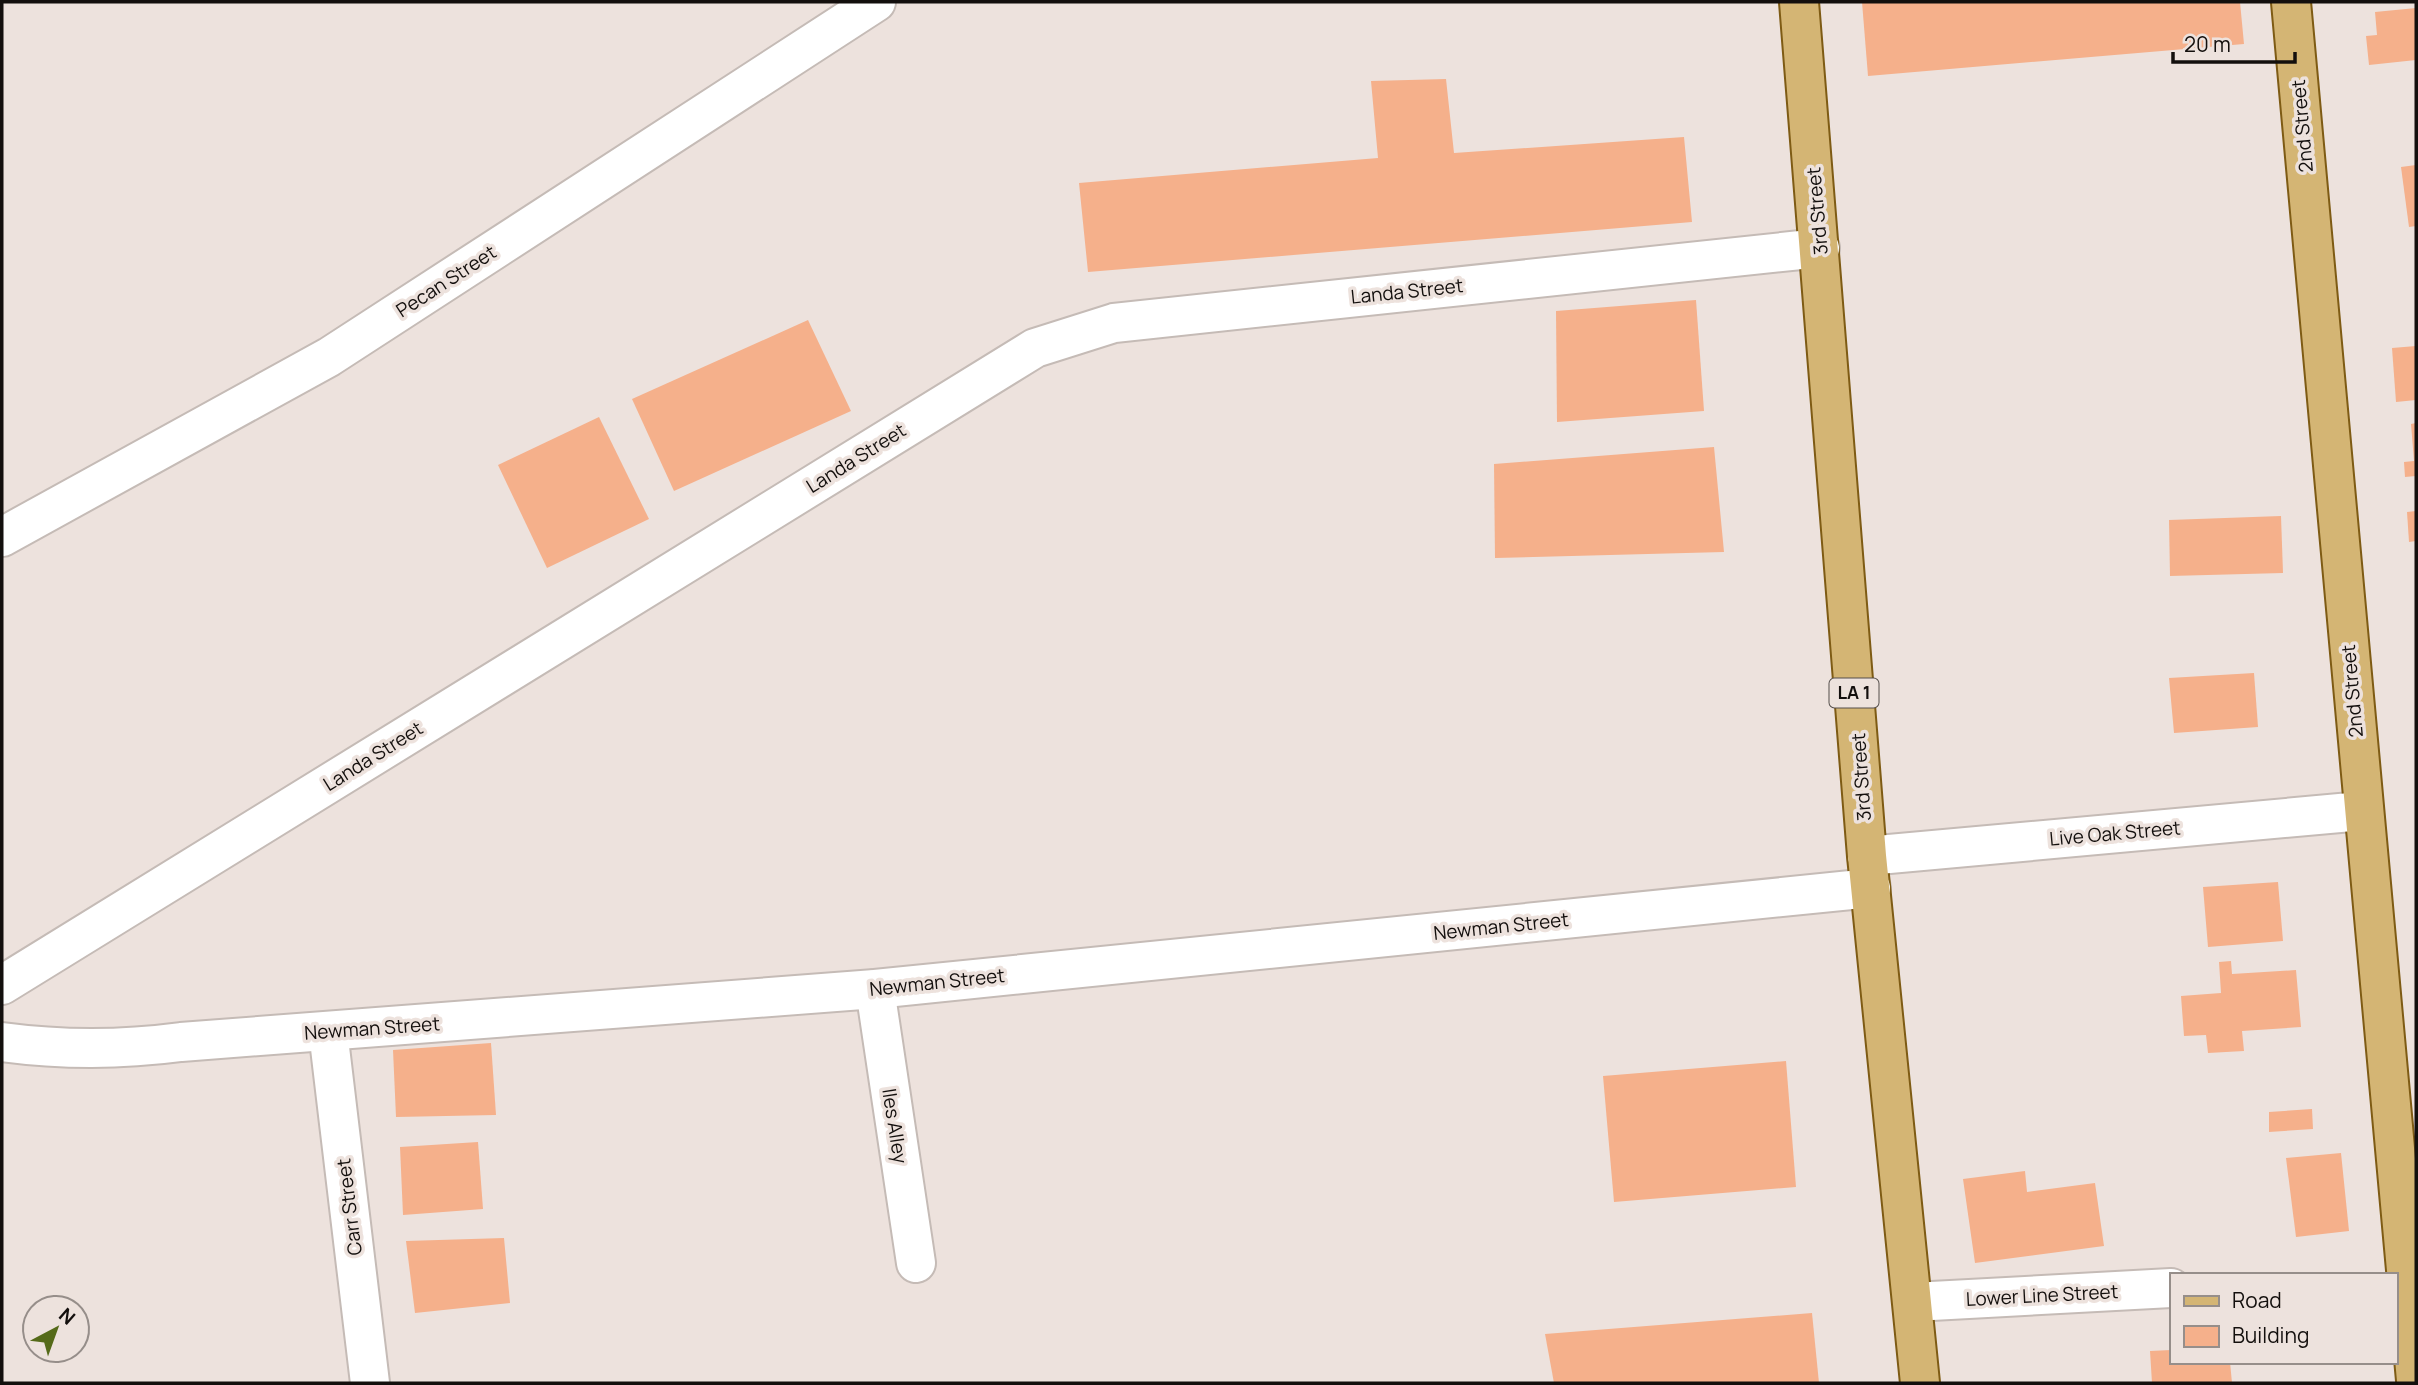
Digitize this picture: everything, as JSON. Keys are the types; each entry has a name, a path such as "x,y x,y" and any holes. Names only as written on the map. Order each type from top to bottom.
{"main road":[{"name":"3rd Street","path":"1799,2 1869,872 1920,1383"},
{"name":"2nd Street","path":"2291,2 2362,811 2406,1184 2400,1275 2416,1380"}],"street":[{"name":"Pecan Street","path":"2,537 328,357 876,2"},
{"name":"Landa Street","path":"2,985 1035,348 1114,323 1820,248"},
{"name":"Live Oak Street","path":"1869,872 2362,811"},
{"name":"Newman Street","path":"2,1042 53,1048 128,1049 875,989 1869,872"},
{"name":"Iles Alley","path":"875,989 916,1263"},
{"name":"Carr Street","path":"328,1031 370,1383"},
{"name":"Lower Line Street","path":"1913,1302 2170,1288"}],"building":[{"path":"1862,2 2240,2 2244,44 1868,76"},
{"path":"2416,8 2416,60 2369,65 2366,36 2377,35 2375,12"},
{"path":"1446,79 1454,153 1684,137 1692,222 1088,272 1079,183 1378,158 1371,81"},
{"path":"2416,165 2416,226 2409,227 2401,167"},
{"path":"1696,300 1704,411 1557,422 1556,311"},
{"path":"808,320 851,411 674,491 632,399"},
{"path":"2416,346 2416,400 2396,402 2392,348"},
{"path":"599,417 649,519 547,568 498,465"},
{"path":"2416,423 2416,476 2405,477 2404,462 2414,461 2411,424"},
{"path":"1714,447 1724,552 1495,558 1494,464"},
{"path":"2416,511 2416,541 2409,542 2407,512"},
{"path":"2281,516 2283,573 2170,576 2169,520"},
{"path":"2254,673 2258,727 2174,733 2169,678"},
{"path":"2278,882 2283,941 2208,947 2203,887"},
{"path":"2231,961 2232,974 2296,970 2301,1027 2242,1031 2244,1051 2208,1053 2206,1035 2184,1036 2181,996 2221,993 2219,962"},
{"path":"491,1043 496,1115 396,1117 393,1050"},
{"path":"1786,1061 1796,1187 1614,1202 1603,1076"},
{"path":"2312,1109 2313,1129 2269,1132 2269,1112"},
{"path":"478,1142 483,1209 403,1215 400,1147"},
{"path":"2341,1153 2349,1231 2296,1237 2286,1158"},
{"path":"2025,1171 2027,1192 2095,1183 2104,1246 1975,1263 1963,1179"},
{"path":"504,1238 510,1303 415,1313 406,1241"},
{"path":"1812,1313 1819,1383 1554,1383 1545,1334"},
{"path":"2170,1350 2170,1364 2230,1364 2232,1383 2152,1383 2150,1351"}]}
